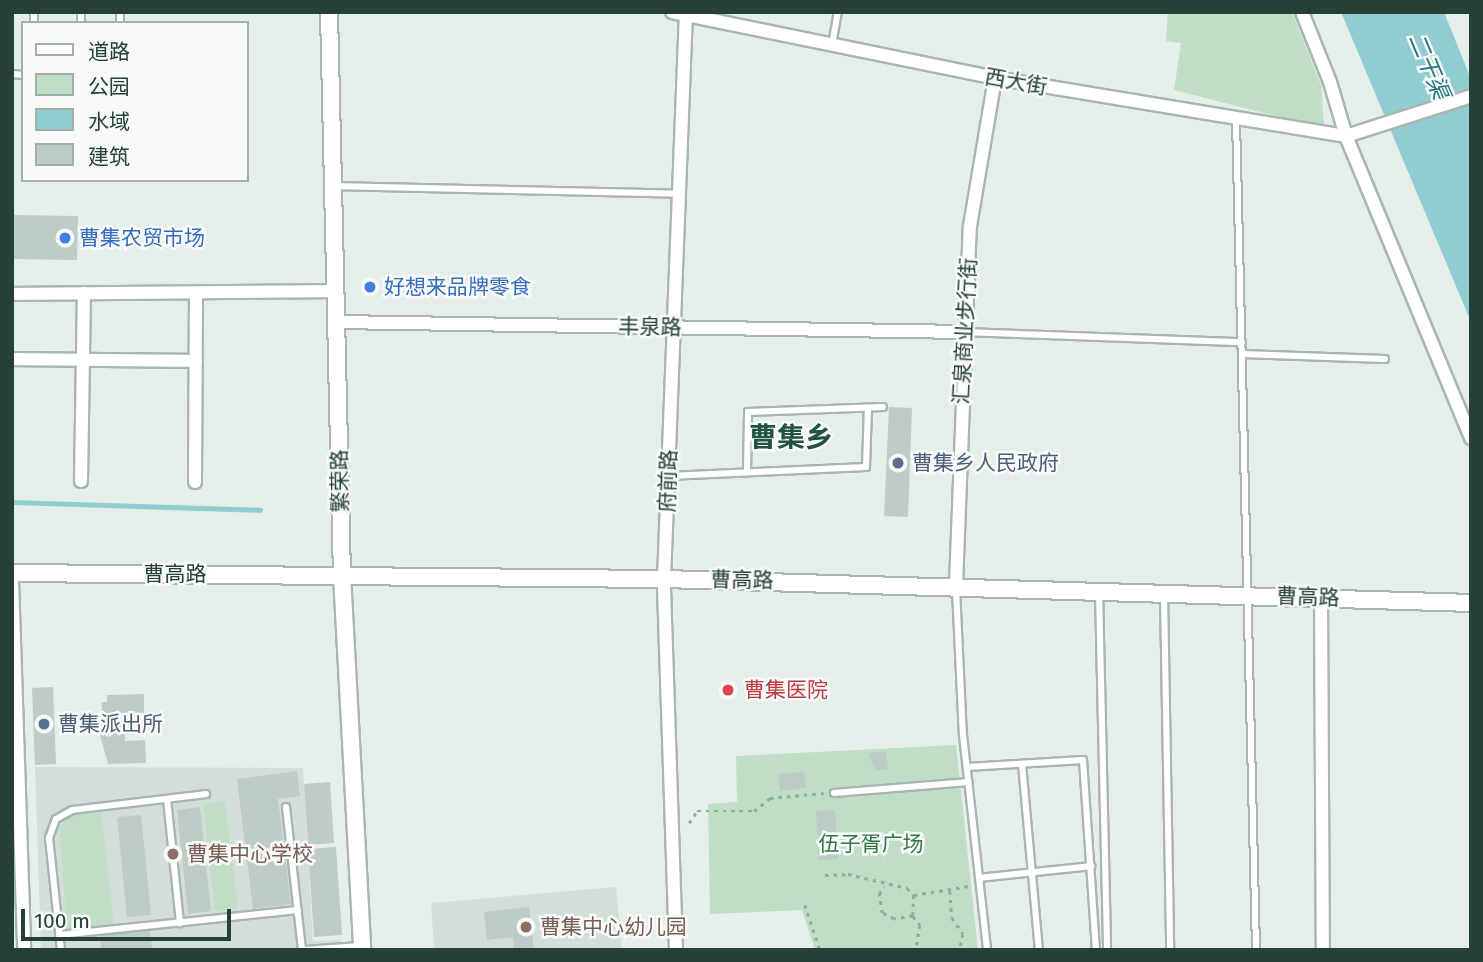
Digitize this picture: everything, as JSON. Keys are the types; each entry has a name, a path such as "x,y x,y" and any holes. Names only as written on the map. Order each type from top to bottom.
{"street":[{"name":"繁荣路","path":"329,12 342,575 362,948"},
{"name":"西大街","path":"672,12 995,78 1346,136 1471,96"},
{"path":"1302,12 1330,82 1346,136 1471,438"},
{"name":"府前路","path":"676,950 664,579 686,13"},
{"name":"汇泉商业步行街","path":"956,585 963,332 970,226 995,78"},
{"path":"12,294 336,291"},
{"path":"81,481 84,293"},
{"path":"195,482 196,293"},
{"name":"丰泉路","path":"336,322 963,332"},
{"path":"12,359 196,361"},
{"name":"曹高路","path":"12,573 664,579 956,585 1471,603"},
{"path":"12,581 24,950"},
{"path":"1321,598 1323,950"}],"lane":[{"path":"832,45 838,12"},
{"path":"1236,119 1250,595 1256,950"},
{"path":"333,186 678,194"},
{"path":"963,332 1242,342"},
{"path":"1242,354 1385,359"},
{"path":"747,472 748,412 883,407"},
{"path":"668,476 866,467 868,408"},
{"path":"956,585 967,767 987,950"},
{"path":"1099,590 1107,950"},
{"path":"1164,592 1170,950"},
{"path":"967,767 1083,760 1096,950"},
{"path":"1022,764 1039,950"},
{"path":"834,793 969,782"},
{"path":"61,950 50,838 56,819 72,810 206,794"},
{"path":"167,799 180,923"},
{"path":"286,807 304,950 362,948"},
{"path":"979,881 1091,866"},
{"path":"60,935 298,911"}],"path":[{"path":"689,823 696,811 754,811 770,798 834,793"},
{"path":"825,875 868,878 884,886 900,885 914,895 950,891 979,881"},
{"path":"884,886 879,894 882,913 894,919 913,916"},
{"path":"950,891 952,918 963,934 960,950"},
{"path":"914,895 913,916 920,925 916,950"},
{"path":"805,905 820,950"}],"shaded area":[{"name":"曹集中心学校","path":"35,767 303,768 313,941 341,940 342,950 41,950"},
{"name":"曹集中心幼儿园","path":"616,887 622,950 434,950 431,903"}],"green space":[{"path":"1168,12 1292,12 1321,85 1324,124 1319,127 1174,90 1181,43 1166,41"},
{"name":"伍子胥广场","path":"956,745 978,950 815,950 802,910 710,914 708,804 737,802 736,756"},
{"path":"225,801 238,908 215,911 203,804"},
{"path":"101,812 114,924 67,929 59,827 71,815"}],"water":[{"name":"二干渠","path":"1341,12 1444,12 1471,79 1471,322"}],"building":[{"path":"12,215 78,216 77,260 12,259"},
{"path":"889,407 912,408 908,517 884,516"},
{"path":"53,687 56,764 35,765 32,688"},
{"path":"144,694 144,717 124,718 125,741 145,740 146,763 108,764 100,735 102,702 107,702 107,695"},
{"path":"886,751 888,769 876,771 868,753"},
{"path":"297,771 300,796 278,799 291,904 253,909 237,779"},
{"path":"804,772 806,788 780,791 778,774"},
{"path":"330,782 334,843 308,845 304,784"},
{"path":"200,807 211,911 188,914 177,810"},
{"path":"835,810 838,859 819,860 816,811"},
{"path":"141,815 151,915 127,917 117,817"},
{"path":"336,847 342,935 314,937 308,849"},
{"path":"529,907 534,950 514,950 513,937 487,940 484,912"},
{"path":"150,927 152,950 101,950 100,932"}],"waterway":[{"path":"12,502 260,510"}],"place":[{"name":"曹集农贸市场","path":"65,238"},
{"name":"好想来品牌零食","path":"370,287"},
{"name":"曹集乡人民政府","path":"898,463"},
{"name":"曹集医院","path":"728,690"},
{"name":"曹集派出所","path":"44,724"},
{"name":"曹集中心学校","path":"173,854"},
{"name":"曹集中心幼儿园","path":"526,927"}],"district":[{"name":"曹集乡","path":"791,438"}]}
